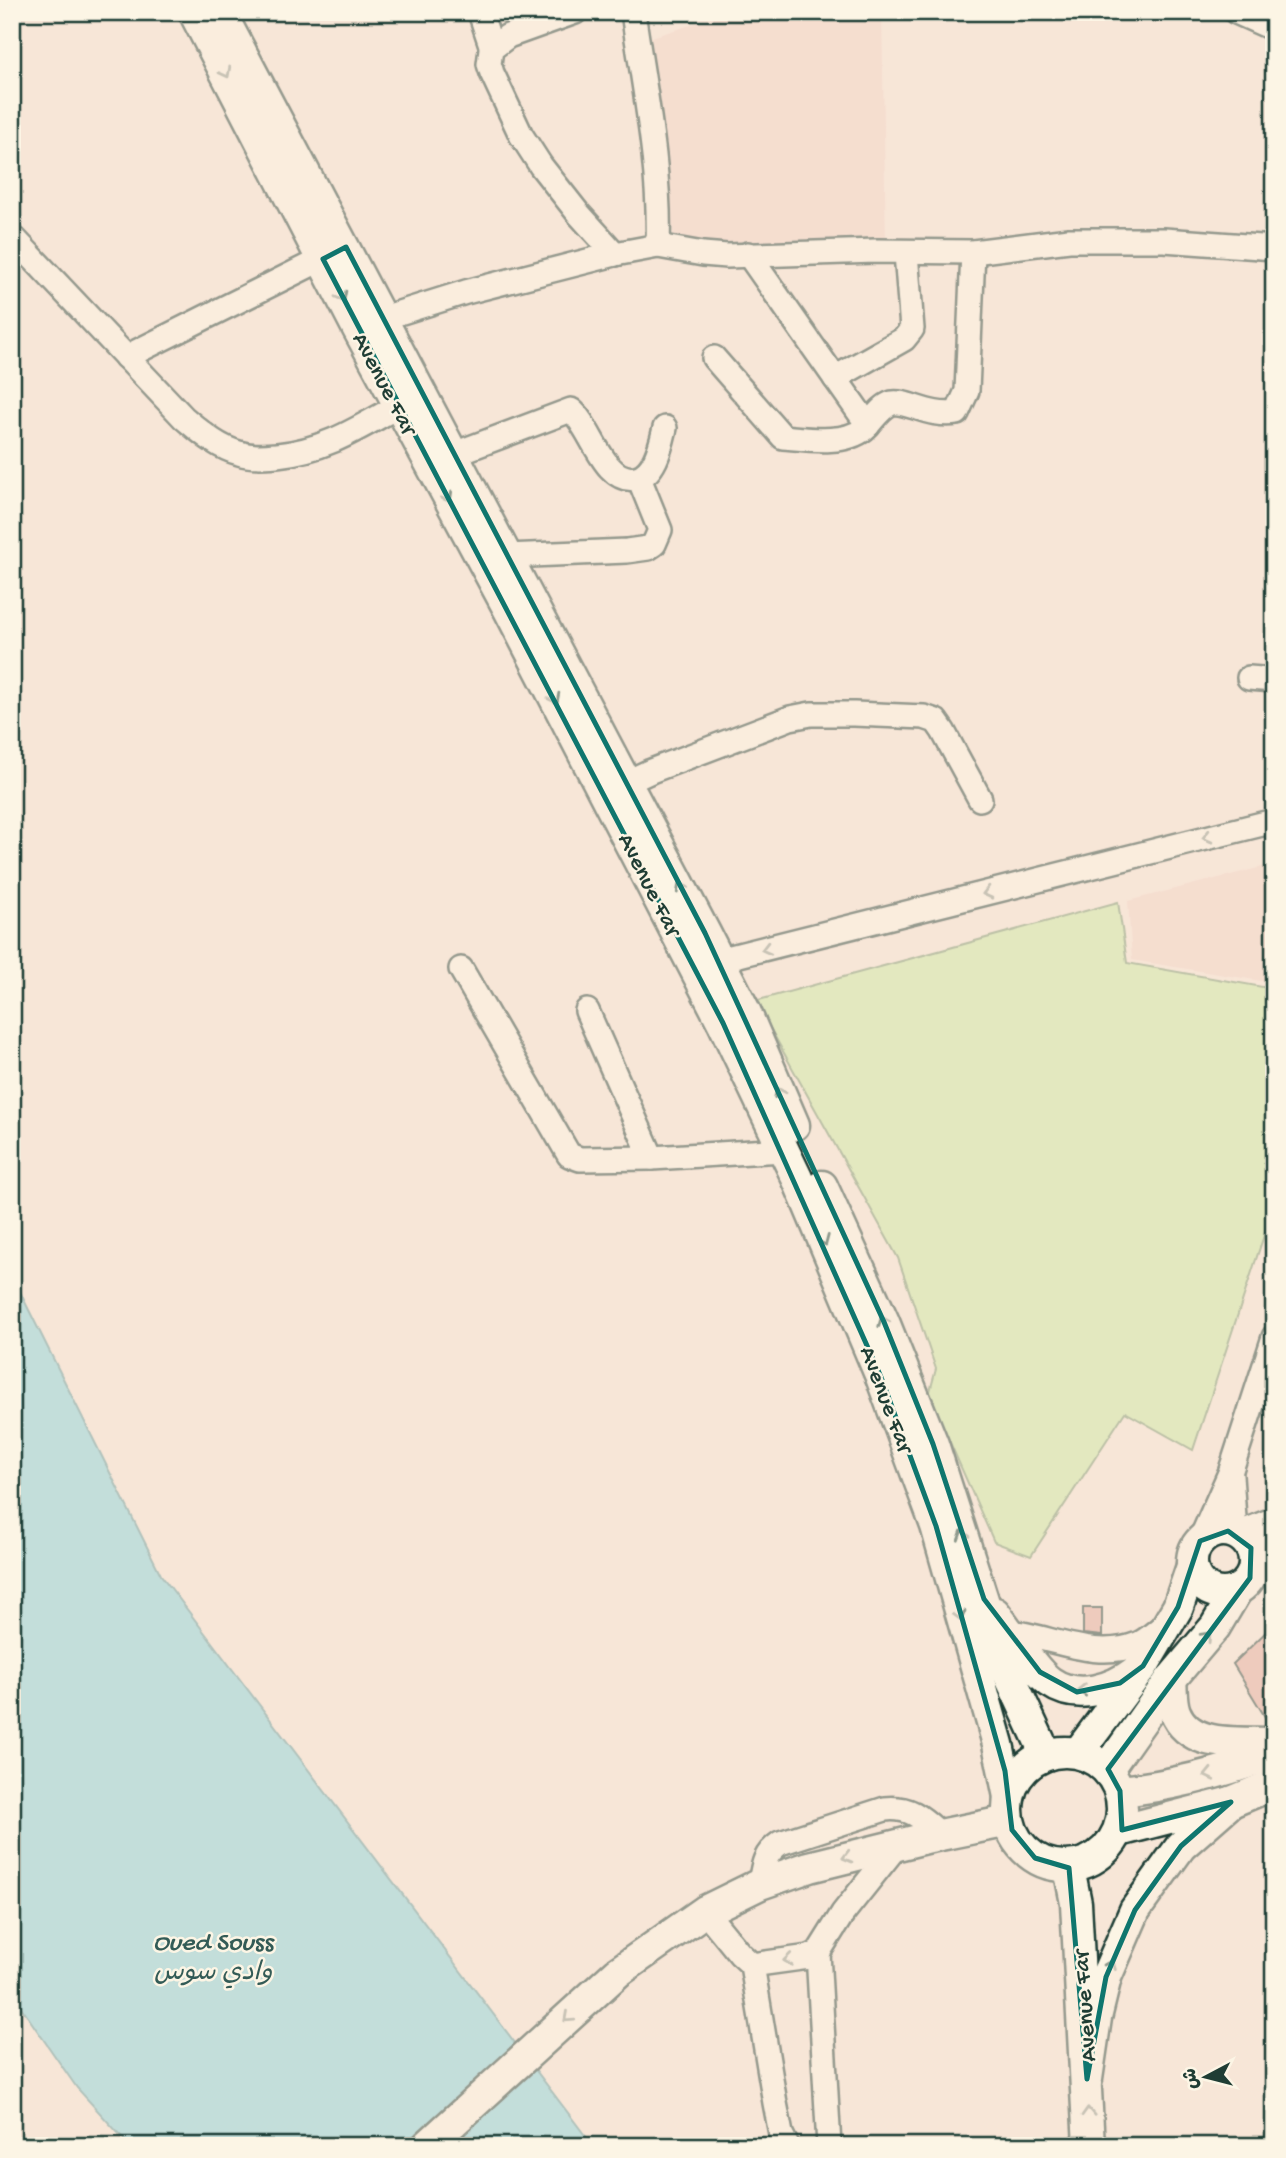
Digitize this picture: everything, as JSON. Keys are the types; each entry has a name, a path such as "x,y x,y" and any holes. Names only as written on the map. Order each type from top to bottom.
{"main road":[{"name":"Avenue Far","path":"194,12 334,253 383,318 410,400 454,454 625,783 705,963 723,1023 784,1150 881,1377 932,1515 998,1744 1009,1809"},
{"name":"Avenue Far","path":"220,12 334,253 410,400 507,606 705,963 745,1011 794,1126 884,1322 933,1444 1003,1662 1046,1755"},
{"path":"1078,1753 1143,1666 1178,1607 1196,1553 1217,1531 1238,1534 1274,1523"},
{"path":"1114,1781 1171,1679 1254,1577 1251,1548 1238,1534"},
{"path":"1196,1553 1195,1575 1209,1590 1228,1593 1254,1577"},
{"path":"984,1599 1051,1682 1077,1692 1119,1683 1143,1666"},
{"path":"1171,1679 1174,1709 1181,1723 1193,1735 1212,1741 1274,1743"},
{"path":"1056,1752 1078,1753 1089,1757 1114,1781 1123,1807 1119,1831 1110,1846 1096,1858 1069,1868 1044,1863 1028,1853 1016,1839 1009,1809 1012,1788 1022,1771 1046,1755 1056,1752"},
{"path":"1114,1781 1146,1788 1222,1772 1274,1754"},
{"path":"1119,1831 1231,1802 1274,1784"},
{"path":"1087,2078 1096,2018 1106,1977 1135,1910 1181,1846 1231,1802"},
{"path":"427,2146 618,1972 705,1911 760,1884 809,1867 941,1835 1009,1809"},
{"name":"Avenue Far","path":"1069,1868 1076,1903 1089,2146"}],"street":[{"path":"480,12 492,48"},
{"path":"575,12 508,36 492,48 489,55 492,73 521,135 541,166 578,213 615,254"},
{"path":"633,12 657,179 660,209 658,246"},
{"path":"1236,12 1274,29"},
{"path":"12,236 184,418 211,439 241,454 257,456 306,451 354,433 410,400"},
{"path":"383,318 466,292 615,254 658,246 703,254 797,255 876,251 972,252 1069,240 1164,240 1274,248"},
{"path":"714,358 783,437 834,439 863,430 881,410 892,403 946,415 957,413 967,391 972,252"},
{"path":"126,357 334,253"},
{"path":"835,378 904,339 912,329 906,253"},
{"path":"748,254 868,425"},
{"path":"454,454 571,410 581,418 613,473 628,479 639,478 647,472 659,452 664,428"},
{"path":"506,556 648,548 658,538 660,530 639,478"},
{"path":"1249,678 1274,680"},
{"path":"625,783 790,718 822,714 894,715 924,717 936,722 981,799"},
{"path":"705,963 1274,821"},
{"path":"461,969 569,1155 580,1159 652,1158 784,1150"},
{"path":"587,1011 652,1158"},
{"path":"1196,1553 1266,1392 1274,1337"},
{"path":"1230,1473 1238,1534"},
{"path":"1010,1632 1035,1635 1087,1650 1123,1648 1140,1643 1167,1623"},
{"path":"760,1884 763,1860 770,1850 780,1843 885,1809 897,1808 914,1812 941,1835"},
{"path":"752,1965 809,1957 818,1953 843,1913 898,1844"},
{"path":"705,1911 752,1965 775,2104 781,2134 787,2146"},
{"path":"818,1953 829,2146"}],"highlighted area":[{"path":"346,247 705,933 884,1322 933,1444 984,1599 1040,1672 1077,1692 1120,1683 1143,1666 1178,1607 1200,1541 1228,1531 1251,1548 1250,1578 1108,1769 1120,1791 1122,1830 1231,1802 1181,1846 1135,1910 1106,1977 1087,2079 1069,1868 1035,1858 1012,1830 1005,1771 936,1526 881,1377 723,1023 323,259"}],"shaded area":[{"path":"733,12 882,12 886,248 676,248 639,41"},
{"path":"1274,864 1274,983 1132,960 1128,901"}],"green space":[{"path":"1118,902 1127,963 1274,989 1274,1205 1193,1450 1125,1412 1031,1556 994,1542 929,1395 936,1369 898,1258 755,1001"}],"water":[{"name":"Oued Souss وادي سوس","path":"12,1276 161,1575 593,2146 130,2146 77,2088 12,1994"}],"building":[{"path":"1083,1608 1102,1608 1102,1636 1083,1634"},
{"path":"1274,1624 1274,1725 1270,1725 1233,1664"}]}
